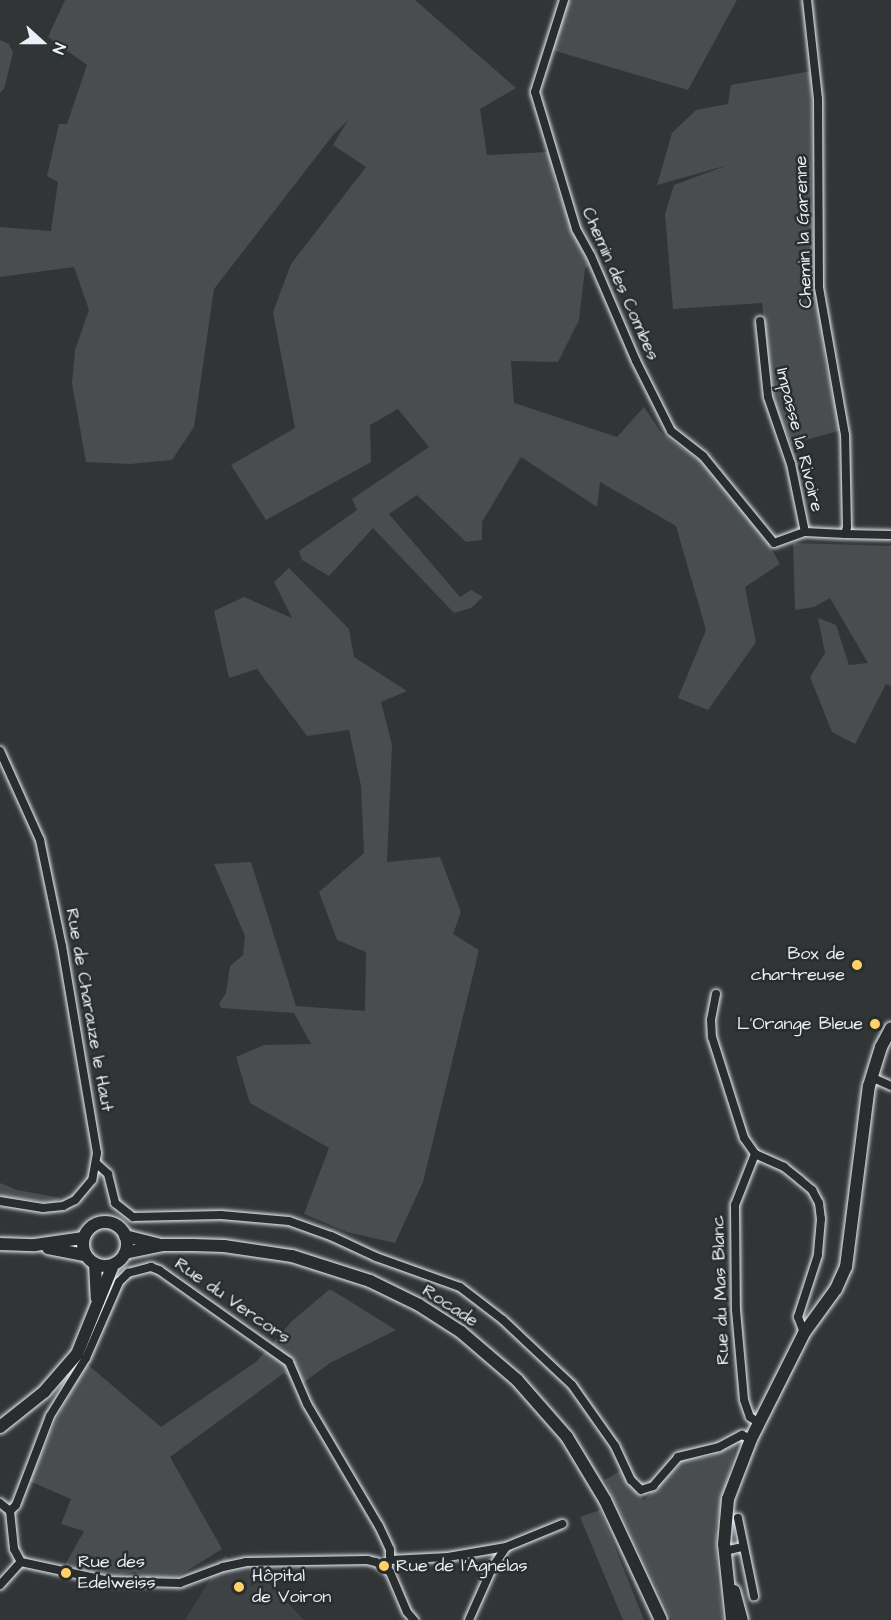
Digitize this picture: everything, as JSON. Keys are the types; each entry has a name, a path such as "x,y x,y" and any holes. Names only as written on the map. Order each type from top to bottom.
{"main road":[{"path":"732,1620 725,1555 724,1520 728,1499 751,1439 804,1333 836,1289 846,1267 871,1077 891,1028"},
{"path":"0,1426 44,1392 77,1354 113,1264 125,1253 125,1236 117,1226 104,1222 91,1226 83,1238 85,1255"},
{"name":"Rocade","path":"125,1236 162,1245 224,1246 292,1256 370,1281 440,1318 494,1358 552,1419 593,1478 661,1620"},
{"path":"35,1245 83,1238"},
{"path":"0,1244 35,1245 85,1255 94,1264 98,1284 97,1308"},
{"name":"Rocade","path":"125,1253 162,1245"},
{"path":"94,1264 113,1264"},
{"name":"Rocade","path":"624,1544 651,1620"},
{"path":"725,1555 742,1620"}],"street":[{"name":"Chemin des Combes","path":"564,0 535,92 576,229 591,256 636,361 671,431 703,456 774,543 805,532"},
{"name":"Chemin la Garenne","path":"807,0 818,99 819,287 846,435 847,526 844,534"},
{"name":"Impasse la Rivoire","path":"760,321 768,397 791,464 805,532"},
{"path":"805,532 891,535"},
{"name":"Rue de Charauze le Haut","path":"0,751 40,840 62,946 97,1153 97,1164 86,1191 63,1206 43,1208 0,1202"},
{"path":"716,994 711,1020 712,1037 744,1138 755,1154 784,1167 812,1190 819,1203 821,1219 818,1255 798,1317 804,1333"},
{"path":"871,1077 891,1086"},
{"name":"Rue du Mas Blanc","path":"755,1154 735,1205 736,1310 744,1400 750,1417 759,1423"},
{"path":"97,1164 108,1174 115,1203 133,1217 221,1215 289,1221 331,1236 376,1257 460,1287 503,1320 572,1385 615,1446 631,1480 641,1490 653,1486 678,1457 719,1447 742,1436 751,1439"},
{"name":"Rue du Vercors","path":"10,1511 16,1505 50,1416 86,1358 118,1282 128,1273 151,1267 159,1270 289,1362 307,1404 379,1526 390,1550 387,1563"},
{"path":"0,1503 10,1511 14,1549 21,1562 109,1581 180,1583 223,1567 246,1562 367,1560 387,1563 448,1557 506,1548 562,1524"},
{"path":"738,1518 754,1596"},
{"path":"725,1555 743,1547"},
{"path":"470,1620 492,1568 506,1548"},
{"path":"0,1585 21,1562"},
{"path":"387,1563 407,1612 414,1620"}],"shaded area":[{"path":"65,0 415,0 516,88 480,109 487,155 550,152 555,185 589,266 585,268 579,320 558,362 511,361 514,403 617,437 644,407 662,434 708,466 769,544 780,564 745,587 756,642 708,710 678,698 706,630 676,526 600,482 597,507 521,457 482,522 482,540 466,542 417,495 389,514 460,597 471,590 483,597 471,608 454,613 373,528 329,576 302,560 299,551 357,510 352,499 429,447 398,409 370,425 371,462 266,520 231,465 295,428 273,312 291,264 366,167 333,145 348,120 333,135 214,289 194,427 172,460 130,464 86,462 72,383 75,350 89,310 74,267 0,277 0,227 51,231 58,182 47,176 59,124 67,124 87,65 48,37"},
{"path":"566,0 737,0 688,90 552,50"},
{"path":"0,40 9,44 13,53 4,89 0,93"},
{"path":"812,71 811,201 825,363 842,430 791,444 777,409 769,369 762,303 673,309 665,214 674,185 728,165 657,185 672,133 696,110 728,104 731,85"},
{"path":"793,543 891,546 891,686 886,684 855,744 832,732 810,677 825,653 818,618 836,625 849,665 868,663 830,598 814,607 795,610"},
{"path":"289,568 349,629 354,657 407,691 381,702 392,745 387,862 440,857 461,912 453,934 479,950 423,1182 395,1243 347,1232 304,1214 329,1148 250,1103 236,1057 264,1045 311,1044 294,1013 221,1008 219,1004 226,993 230,966 243,955 245,936 214,864 251,862 296,1006 365,1011 366,952 337,940 319,892 364,853 361,786 349,730 307,736 257,669 229,678 214,611 244,597 292,618 274,582"},
{"path":"0,1183 17,1190 61,1198 54,1203 0,1196"},
{"path":"330,1289 396,1330 330,1363 299,1386 284,1373 170,1457 222,1549 177,1577 145,1577 135,1572 114,1576 64,1567 84,1531 61,1524 71,1499 29,1481 63,1406 87,1364 161,1427 257,1361 292,1321"},
{"path":"737,1442 716,1526 717,1578 723,1620 672,1620 605,1480 623,1469 644,1500 685,1459 711,1456"},
{"path":"600,1510 644,1620 623,1620 580,1517"},
{"name":"Hôpital de Voiron","path":"225,1555 235,1564 244,1557 304,1620 185,1620"}],"place":[{"name":"Box de chartreuse","path":"857,965"},
{"name":"L'Orange Bleue","path":"875,1024"},
{"name":"Rue de l'Agnelas","path":"384,1566"},
{"name":"Rue des Edelweiss","path":"66,1573"},
{"name":"Hôpital de Voiron","path":"239,1587"}]}
